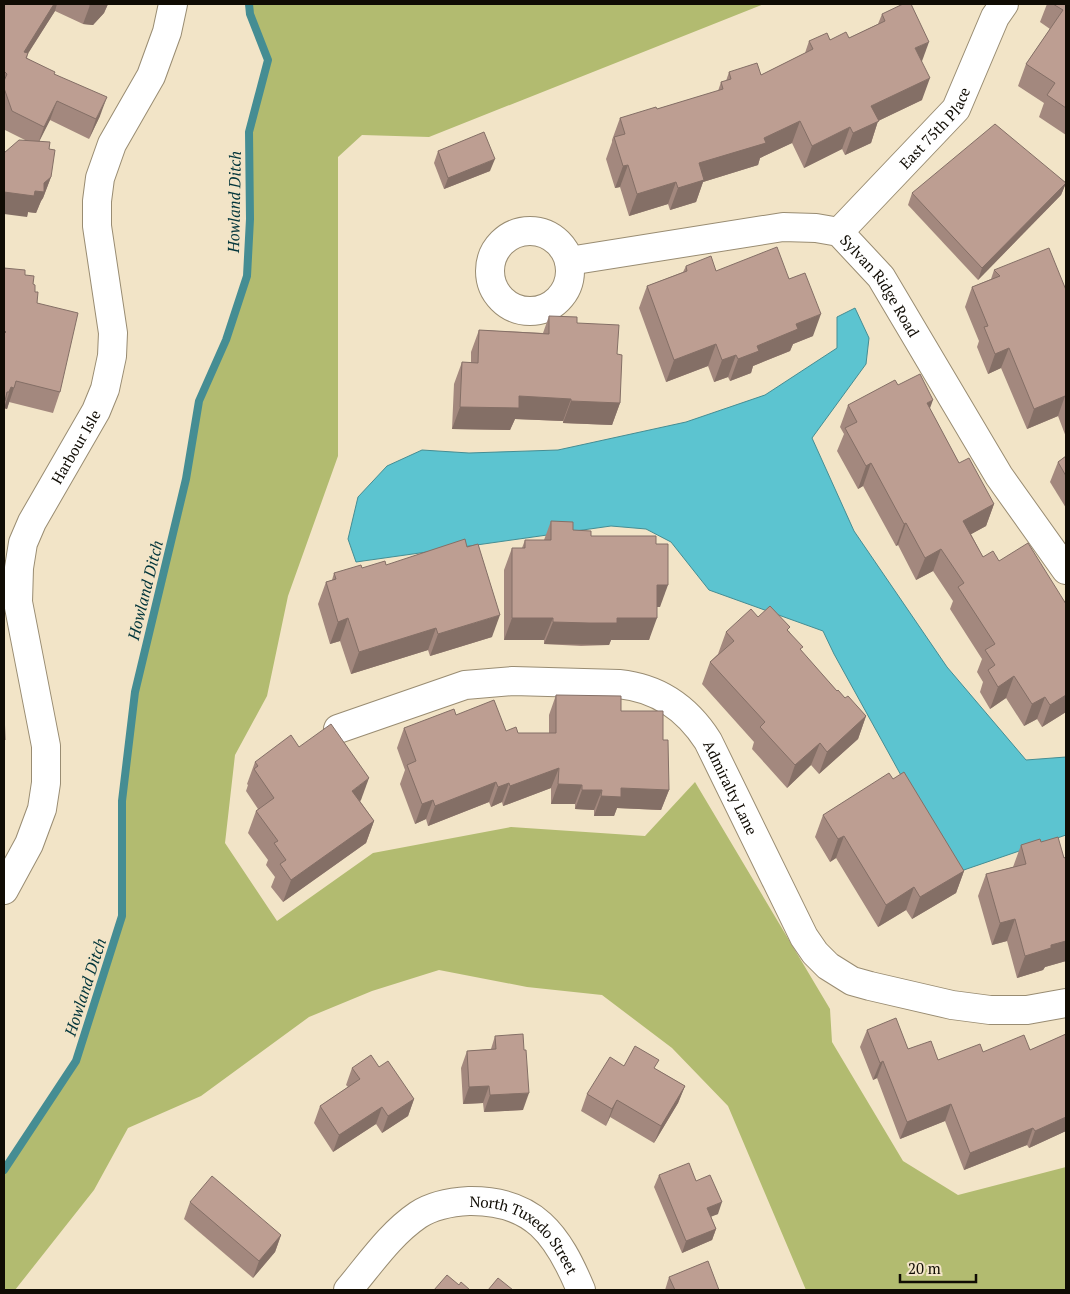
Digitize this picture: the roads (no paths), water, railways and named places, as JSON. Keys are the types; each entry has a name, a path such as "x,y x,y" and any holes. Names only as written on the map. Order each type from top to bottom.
{"street":[{"name":"Harbour Isle","path":"4,890 29,844 42,809 46,783 46,746 18,602 19,568 23,544 32,522 96,411 105,389 112,356 113,333 97,226 97,201 100,178 112,144 151,76 167,32 173,4"},
{"name":"East 75th Place","path":"839,232 956,109 995,18 1004,4"},
{"name":"Sylvan Ridge Road","path":"569,261 783,227 816,228 839,232 881,277 999,476 1066,570"},
{"name":"Admiralty Lane","path":"338,728 450,690 489,682 620,684 632,685 655,692 676,704 686,713 708,740 804,937 815,953 828,966 852,981 952,1004 990,1010 1027,1010 1066,1003"},
{"name":"North Tuxedo Street","path":"348,1290 399,1230 420,1214 450,1202 489,1201 518,1209 545,1228 560,1246 569,1261 581,1290"}],"water":[{"path":"855,308 869,338 866,364 812,438 854,531 947,667 1026,760 1066,757 1066,835 955,873 823,631 709,590 671,542 646,529 611,526 356,562 348,539 358,497 387,466 422,450 469,453 558,450 686,422 765,395 837,348 837,317"}],"waterway":[{"name":"Howland Ditch","path":"4,1170 76,1061 122,916 122,801 135,692 186,479 199,401 226,340 247,276 250,219 249,132 268,60 250,14 249,4"}]}
